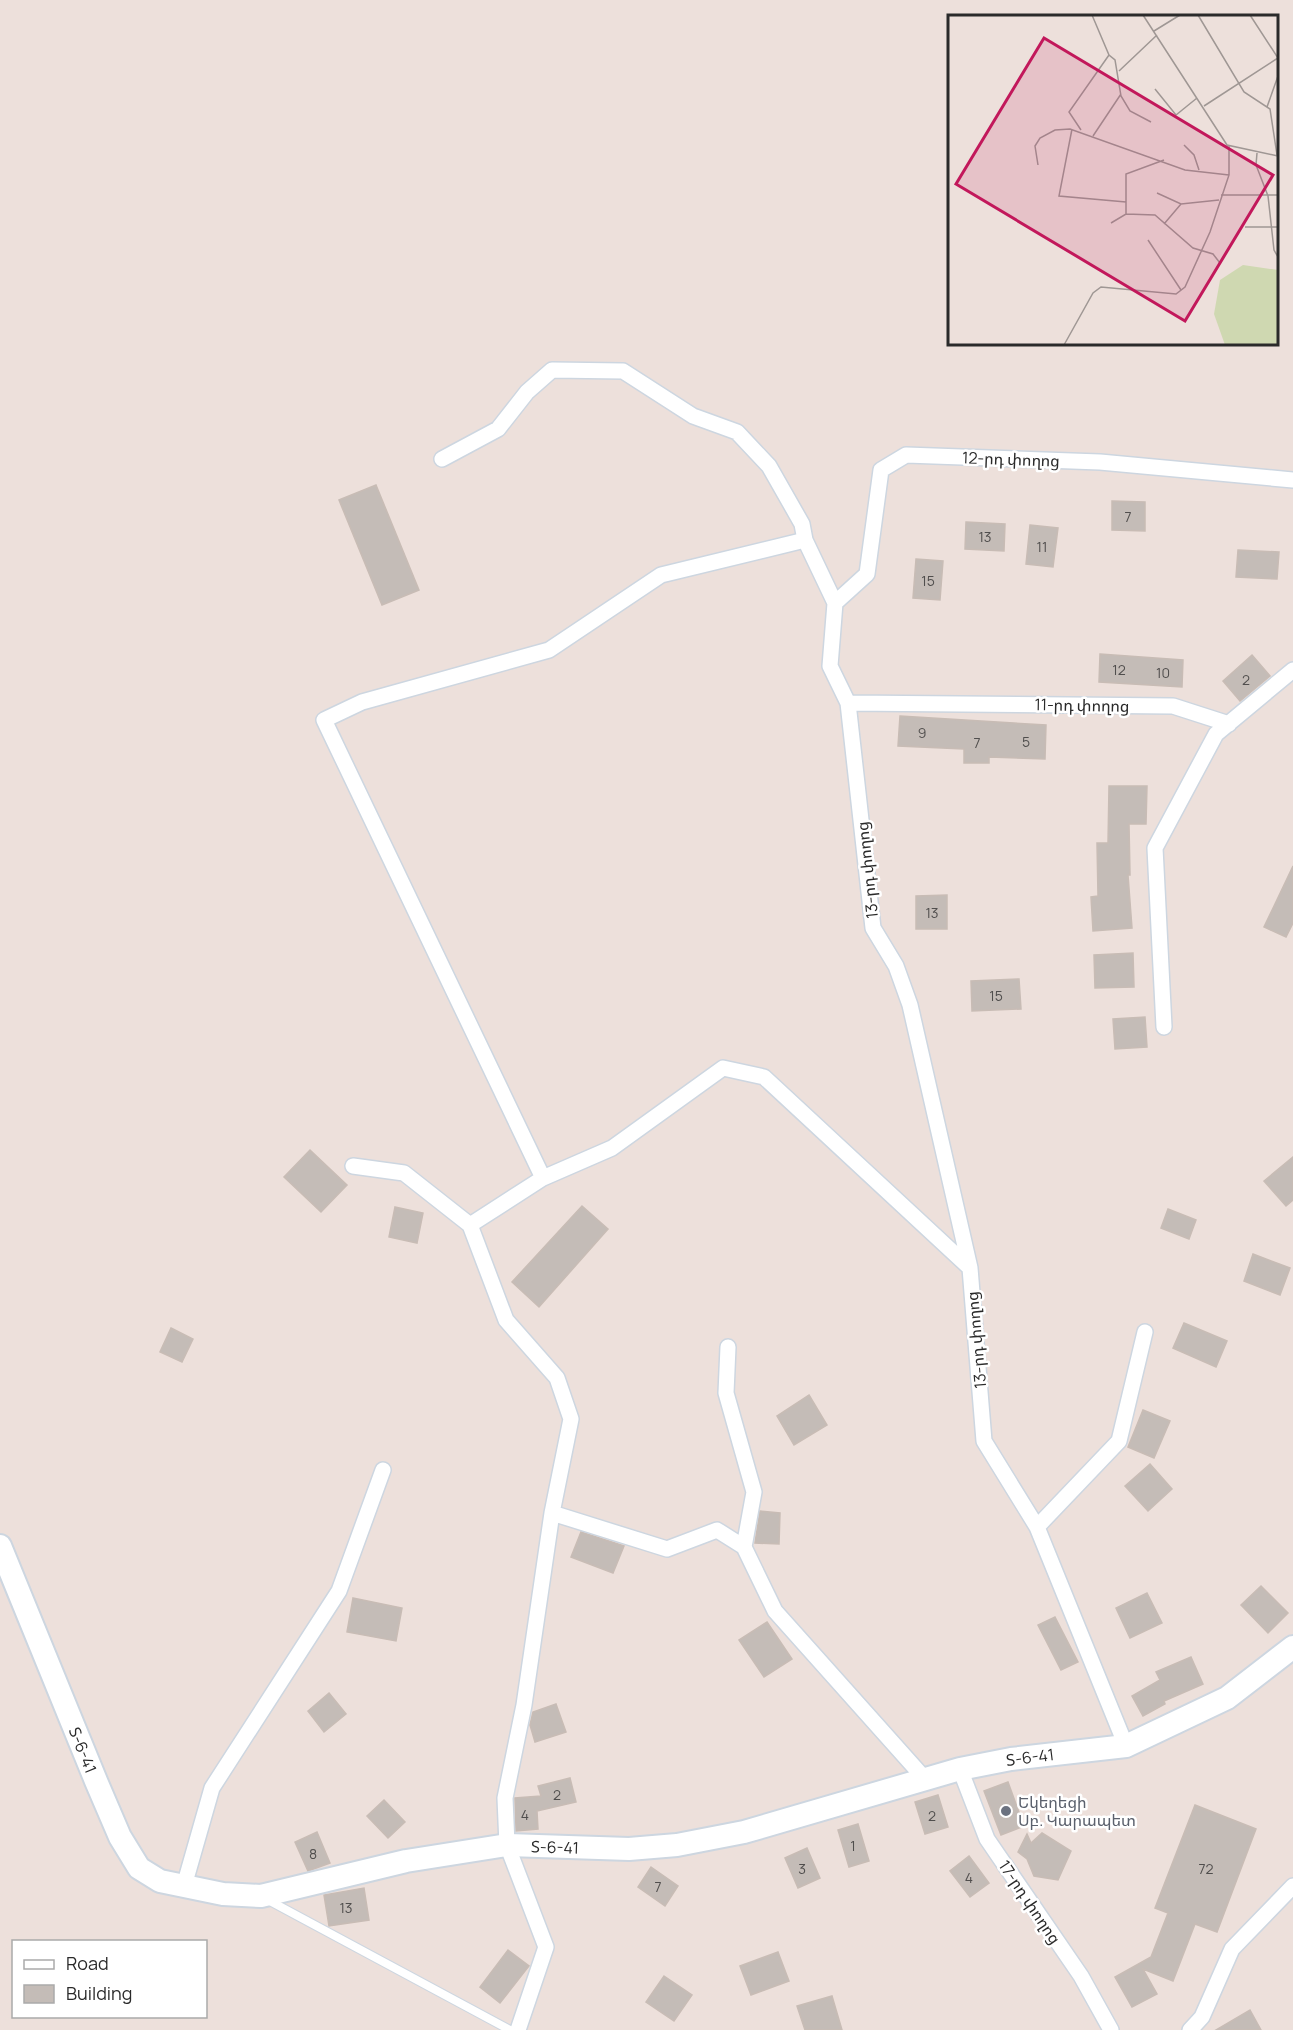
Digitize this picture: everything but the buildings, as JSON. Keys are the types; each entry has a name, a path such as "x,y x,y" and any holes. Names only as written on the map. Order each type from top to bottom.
{"main road":[{"name":"Տ-6-41","path":"0,1546 120,1837 139,1868 160,1881 223,1894 261,1896 406,1861 507,1845 630,1849 677,1845 744,1832 960,1769 1011,1759 1126,1746 1227,1698 1293,1647"}],"street":[{"name":"13-րդ փողոց","path":"442,459 498,429 527,392 552,370 623,371 693,416 736,432 769,466 802,524 806,540 835,603 830,666 848,703 873,928 896,966 910,1005 970,1268 984,1441 1037,1527 1126,1746"},
{"name":"12-րդ փողոց","path":"835,603 867,574 881,471 906,455 1100,462 1293,480"},
{"path":"543,1178 324,720 362,702 549,650 661,575 806,540"},
{"path":"1164,1027 1155,848 1216,734 1293,670"},
{"name":"11-րդ փողոց","path":"848,703 1173,706 1229,724"},
{"path":"470,1225 543,1178 612,1148 723,1068 765,1077 970,1268"},
{"path":"353,1166 404,1173 470,1225 506,1320 557,1378 571,1419 552,1514 524,1705 505,1798 507,1845 546,1947 518,2030"},
{"path":"1037,1527 1119,1441 1145,1332"},
{"path":"728,1347 726,1393 754,1492 744,1547"},
{"path":"184,1886 212,1788 339,1590 383,1470"},
{"path":"552,1514 667,1549 717,1530 744,1547 775,1611 925,1779"},
{"name":"17-րդ փողոց","path":"960,1769 987,1839 1081,1976 1111,2030"},
{"path":"1190,2030 1202,2017 1232,1949 1293,1886"}],"lane":[{"path":"261,1896 510,2030"}],"place":[{"name":"Եկեղեցի Սբ. Կարապետ","path":"1006,1811"}]}
